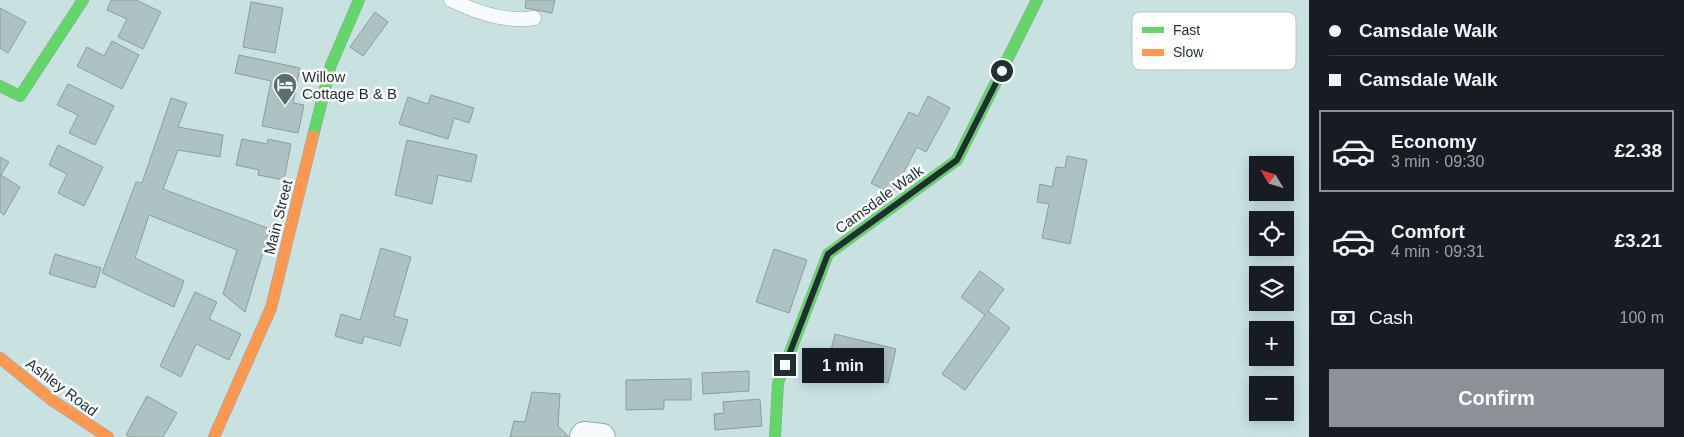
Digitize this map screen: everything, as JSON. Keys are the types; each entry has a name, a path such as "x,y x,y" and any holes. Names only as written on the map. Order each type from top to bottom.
{"street":[{"path":"0,86 20,96 83,0"},
{"name":"Main Street","path":"214,437 271,308 331,65 359,0"},
{"name":"Camsdale Walk","path":"775,437 778,383 828,254 957,160 1037,0"},
{"name":"Ashley Road","path":"0,358 53,401 108,437"},
{"path":"583,437 584,435 602,437"}],"lane":[{"path":"451,0 494,16 524,20 534,18"}],"building":[{"path":"111,0 136,0 161,12 143,49 118,37 127,19 107,10"},
{"path":"526,0 555,0 552,13 525,8"},
{"path":"251,2 283,8 275,53 243,47"},
{"path":"0,8 26,22 8,53 0,48"},
{"path":"375,12 388,22 363,56 350,47"},
{"path":"112,41 139,55 122,89 77,66 87,47 104,56"},
{"path":"239,55 300,68 293,103 304,105 298,133 262,126 271,81 235,73"},
{"path":"68,84 114,106 95,145 69,133 78,115 57,105"},
{"path":"431,95 474,108 469,123 454,118 448,139 399,124 408,97 428,104"},
{"path":"928,96 950,108 926,152 917,147 892,194 871,183 909,112 918,116"},
{"path":"171,98 187,103 178,127 223,135 220,157 178,150 163,189 270,229 245,312 223,294 237,250 149,215 135,258 184,281 174,307 102,273 136,182 142,183"},
{"path":"242,139 267,144 268,139 291,144 284,180 258,175 259,170 236,165"},
{"path":"407,140 477,155 471,182 438,175 432,204 395,195"},
{"path":"58,145 103,167 84,206 58,193 67,174 49,165"},
{"path":"1067,156 1087,160 1070,244 1042,238 1049,204 1037,202 1040,184 1052,187 1056,167 1065,168"},
{"path":"0,157 9,162 1,175 20,187 4,215 0,212"},
{"path":"381,248 411,257 394,316 408,320 400,346 364,336 362,344 335,336 341,314 360,320"},
{"path":"774,249 807,260 789,313 756,302"},
{"path":"55,254 101,268 95,288 49,274"},
{"path":"980,271 1004,289 988,311 1010,328 965,390 942,374 985,315 961,297"},
{"path":"195,292 217,302 209,319 241,334 229,360 196,344 181,377 160,366"},
{"path":"835,334 896,349 888,383 827,367"},
{"path":"749,371 749,391 703,394 702,373"},
{"path":"691,379 691,400 664,400 664,409 626,410 626,380"},
{"path":"532,392 560,394 558,426 569,437 510,437 514,421 525,422"},
{"path":"147,396 177,413 163,437 129,437 126,435"},
{"path":"760,399 762,426 715,430 714,414 724,413 723,402"}],"traffic: fast":[{"path":"0,86 20,96 83,0"},
{"path":"313,136 331,65 359,0"},
{"path":"775,437 778,383 828,254 957,160 1037,0"}],"traffic: slow":[{"path":"214,437 271,308 313,136"},
{"path":"0,358 53,401 108,437"}],"place":[{"name":"Willow Cottage B & B","path":"285,106"}],"route":[{"path":"785,365 828,254 957,160 1002,71"}]}
